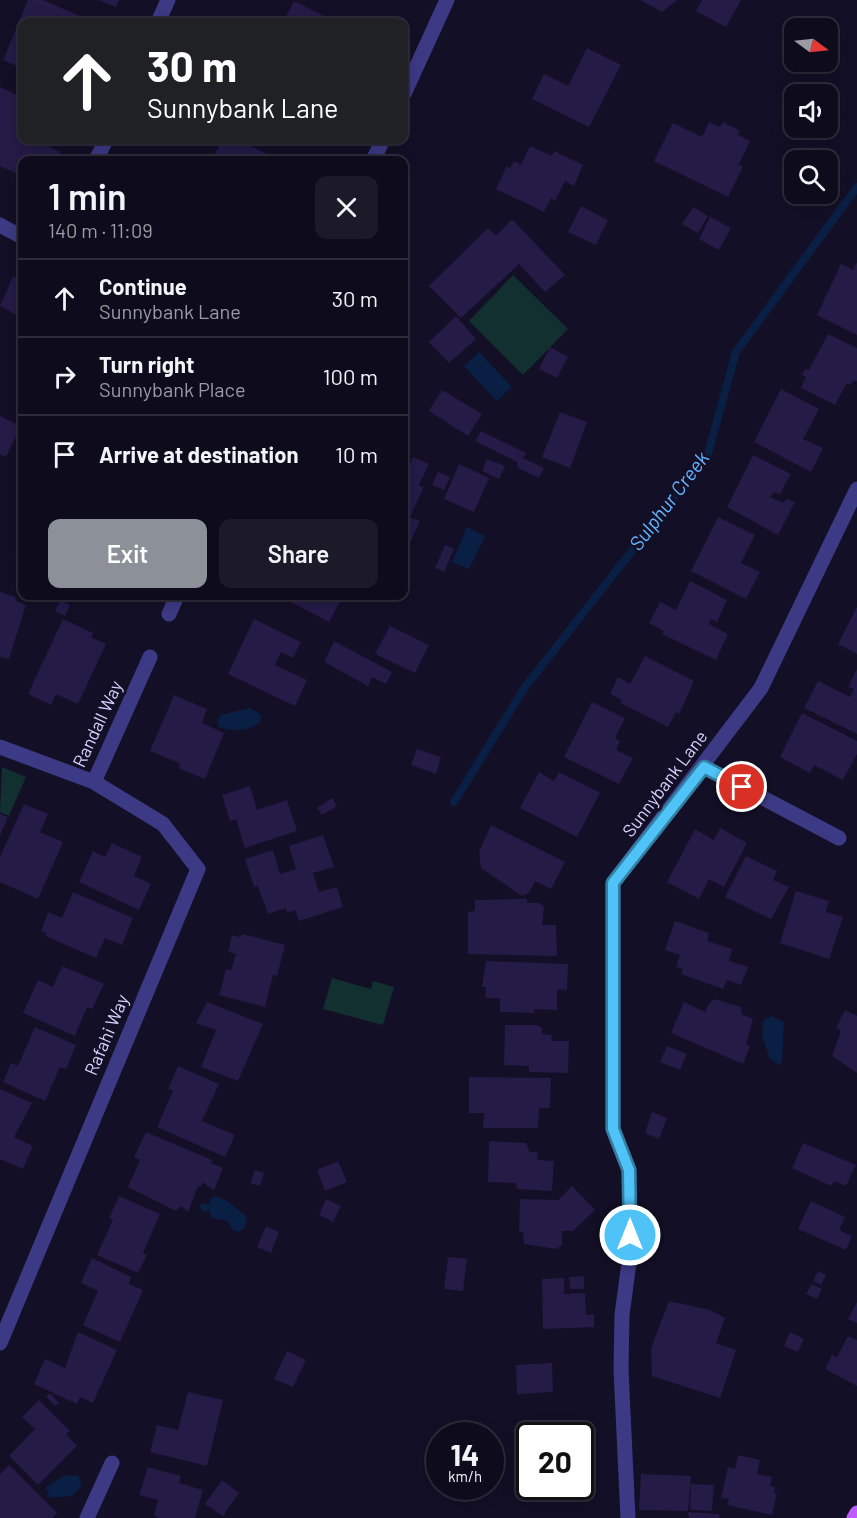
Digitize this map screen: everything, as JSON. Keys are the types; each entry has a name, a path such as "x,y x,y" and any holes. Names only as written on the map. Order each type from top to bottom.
{"street":[{"path":"160,18 168,0"},
{"path":"408,85 447,0"},
{"path":"0,225 18,235"},
{"name":"Sunnybank Lane","path":"628,1518 621,1370 622,1315 630,1255 629,1170 613,1129 613,883 704,767 761,688 857,489"},
{"path":"169,614 175,600"},
{"name":"Randall Way","path":"0,747 94,782 150,657"},
{"path":"704,767 839,838"},
{"name":"Rafahi Way","path":"0,1343 198,869 163,824 94,782"},
{"path":"87,1518 112,1463"}],"green space":[{"path":"513,275 568,329 523,375 469,321"},
{"path":"2,767 26,777 9,816 0,812"},
{"path":"332,978 371,989 373,981 394,987 383,1025 323,1009"}],"water":[{"path":"479,352 512,387 497,401 464,366"},
{"path":"467,527 485,536 469,569 452,562"},
{"path":"250,708 261,715 260,722 256,725 241,730 219,727 217,722 221,715"},
{"path":"771,1016 784,1022 780,1065 770,1059 762,1035 764,1020"},
{"path":"216,1196 227,1201 247,1217 244,1229 238,1232 232,1229 228,1221 212,1218 209,1210 205,1212 201,1210 200,1205 209,1204 211,1198"},
{"path":"65,1475 78,1476 82,1486 72,1496 50,1498 46,1487"}],"building":[{"path":"28,0 43,0 84,18 20,18"},
{"path":"99,0 119,0 116,7"},
{"path":"640,0 677,0 662,12"},
{"path":"702,0 741,0 726,27 696,11"},
{"path":"294,1 328,18 285,18"},
{"path":"18,24 18,66 3,60"},
{"path":"587,48 621,65 589,127 532,99 544,74 568,86"},
{"path":"0,87 18,95 18,144 43,144 60,152 58,156 18,156 18,174 0,166"},
{"path":"709,122 720,127 723,122 740,131 738,135 750,141 739,164 743,167 728,197 654,161 673,123 702,137"},
{"path":"220,144 247,144 269,155 268,156 214,156"},
{"path":"530,146 552,156 554,151 583,165 574,186 565,181 555,201 551,198 544,212 496,189 507,166 510,168 514,161 521,165"},
{"path":"581,206 608,220 596,245 568,232"},
{"path":"693,207 708,216 698,233 682,224"},
{"path":"710,217 731,228 719,250 699,239"},
{"path":"512,219 565,275 545,292 519,264 461,318 429,286 488,228 496,236"},
{"path":"857,262 857,335 817,315 841,264 853,270"},
{"path":"13,276 18,279 18,316 0,306"},
{"path":"456,316 476,339 449,363 429,342"},
{"path":"828,334 857,348 857,381 852,381 851,385 847,383 835,405 801,388 806,377 802,375 805,369 809,370"},
{"path":"550,347 568,357 557,378 539,369"},
{"path":"781,389 819,409 803,439 823,448 811,472 754,442"},
{"path":"442,390 482,414 468,436 429,411"},
{"path":"560,412 587,422 570,468 542,457"},
{"path":"0,416 18,425 18,432 6,457 0,454"},
{"path":"481,431 526,453 523,458 544,468 539,478 518,468 517,462 475,441"},
{"path":"753,455 791,474 780,494 774,492 770,497 784,503 786,499 795,502 778,535 727,507"},
{"path":"413,457 429,464 419,485 424,487 410,517 420,521 408,547 408,468"},
{"path":"487,459 505,466 499,479 482,471"},
{"path":"459,464 489,478 474,512 444,499"},
{"path":"438,472 450,477 444,490 432,485"},
{"path":"718,517 755,535 741,563 760,572 746,599 691,571"},
{"path":"445,545 454,549 444,572 435,568"},
{"path":"690,581 727,600 717,622 711,619 709,624 728,634 716,660 662,634 664,631 649,623 660,602 676,610"},
{"path":"0,592 16,597 15,600 26,605 9,659 0,657"},
{"path":"60,600 70,605 65,616 55,611"},
{"path":"287,600 341,600 329,622"},
{"path":"857,607 857,654 838,644"},
{"path":"63,619 93,633 91,637 106,644 78,704 56,694 51,705 28,694"},
{"path":"254,619 301,642 293,658 281,652 275,665 307,680 295,706 228,674"},
{"path":"390,626 429,645 415,673 375,654"},
{"path":"334,641 392,672 386,684 372,677 368,686 324,662"},
{"path":"645,656 694,681 679,714 676,712 668,727 620,703 622,700 610,694 618,677 630,684"},
{"path":"857,669 857,734 804,708 818,681 850,697 854,689 848,687"},
{"path":"174,695 207,709 202,723 224,733 205,779 180,769 179,763 150,751"},
{"path":"592,702 625,718 615,738 620,741 616,750 633,758 619,784 564,757"},
{"path":"802,713 857,741 857,754 843,780 814,765 810,773 780,757"},
{"path":"417,749 441,757 436,774 411,765"},
{"path":"539,772 554,781 559,772 600,793 577,837 520,808"},
{"path":"250,786 257,810 287,800 297,831 245,848 236,819 230,821 222,795"},
{"path":"332,798 337,806 322,815 317,808"},
{"path":"24,804 48,814 40,832 63,842 38,899 0,882 0,857"},
{"path":"0,814 8,817 0,836"},
{"path":"491,825 565,862 551,889 535,881 529,893 522,896 481,868 479,852"},
{"path":"720,828 747,843 724,887 709,879 699,899 667,882 695,829 714,840"},
{"path":"323,835 334,867 313,873 319,892 337,887 343,907 299,921 295,910 287,913 286,908 268,914 258,886 254,887 245,859 273,850 280,874 296,869 289,846"},
{"path":"112,843 142,857 134,876 151,884 139,910 79,882 93,851 105,857"},
{"path":"746,856 777,871 773,880 789,887 771,919 725,897"},
{"path":"796,891 829,901 826,912 843,917 829,959 780,943"},
{"path":"73,892 133,918 122,945 105,938 96,958 45,936 46,933 41,931 48,912 62,918"},
{"path":"527,899 527,903 539,903 544,907 542,925 556,925 557,956 468,954 468,912 475,911 475,900"},
{"path":"675,921 709,933 707,941 732,949 729,961 748,967 741,985 727,980 723,989 681,974 683,969 676,967 680,955 665,950"},
{"path":"243,934 285,945 277,976 273,975 265,1007 219,995 226,969 231,970 236,954 228,952 232,935 240,937"},
{"path":"486,961 568,964 567,990 557,989 557,1010 534,1009 534,1013 500,1012 500,998 485,998 486,987 482,987"},
{"path":"62,966 104,984 92,1009 87,1007 75,1036 23,1013 38,980 53,987"},
{"path":"715,999 741,1007 742,1014 753,1019 746,1044 750,1046 743,1064 671,1033 684,1002 705,1012 710,1002"},
{"path":"207,1002 263,1024 238,1081 201,1067 216,1030 196,1023"},
{"path":"845,1010 857,1016 857,1073 832,1056 841,1031 836,1028"},
{"path":"505,1025 537,1025 542,1028 542,1034 552,1035 551,1041 569,1041 568,1073 529,1072 529,1066 504,1065"},
{"path":"35,1027 76,1045 66,1069 60,1067 45,1101 3,1082 11,1063 18,1066"},
{"path":"667,1046 687,1054 680,1070 660,1062"},
{"path":"178,1066 219,1084 202,1121 235,1135 225,1157 157,1127 173,1091 168,1089"},
{"path":"469,1077 551,1078 550,1108 539,1108 538,1128 483,1128 484,1113 469,1113"},
{"path":"0,1089 32,1103 14,1137 33,1146 23,1169 0,1159"},
{"path":"652,1112 667,1118 659,1139 645,1133"},
{"path":"146,1132 212,1160 211,1163 223,1168 214,1190 202,1182 201,1187 198,1186 188,1212 181,1206 176,1211 128,1187 140,1160 134,1157"},
{"path":"489,1141 526,1143 530,1152 538,1152 537,1160 554,1161 552,1191 517,1189 516,1183 488,1182"},
{"path":"803,1143 856,1165 846,1186 834,1181 831,1186 792,1168"},
{"path":"338,1161 347,1182 325,1191 317,1170"},
{"path":"255,1170 264,1173 260,1186 250,1183"},
{"path":"572,1186 595,1210 573,1231 562,1231 562,1245 556,1249 524,1244 523,1232 519,1231 520,1199 558,1200"},
{"path":"119,1196 160,1214 143,1253 147,1255 138,1273 97,1255 113,1220 109,1218"},
{"path":"326,1199 341,1206 333,1222 319,1215"},
{"path":"811,1201 845,1217 839,1230 852,1236 846,1250 798,1229"},
{"path":"266,1226 279,1232 271,1253 257,1247"},
{"path":"448,1257 467,1259 463,1291 444,1289"},
{"path":"92,1258 131,1277 129,1284 143,1290 120,1342 83,1325 98,1291 81,1283"},
{"path":"818,1271 826,1275 821,1285 813,1281"},
{"path":"584,1276 584,1289 570,1289 569,1277"},
{"path":"564,1278 564,1294 585,1293 586,1315 594,1314 594,1327 543,1329 542,1279"},
{"path":"812,1284 822,1289 817,1299 806,1294"},
{"path":"669,1301 710,1310 725,1318 716,1343 736,1350 720,1398 652,1376 651,1348"},
{"path":"857,1302 857,1323 848,1319"},
{"path":"78,1332 117,1350 93,1403 80,1397 77,1404 34,1384 45,1359 65,1368"},
{"path":"790,1332 804,1339 798,1352 784,1346"},
{"path":"848,1336 857,1340 857,1386 825,1369 832,1355 837,1357"},
{"path":"287,1351 306,1360 293,1387 274,1379"},
{"path":"552,1363 553,1392 517,1394 516,1365"},
{"path":"188,1392 223,1400 207,1466 150,1452 157,1425 178,1430"},
{"path":"50,1393 59,1403 55,1406 46,1397"},
{"path":"39,1400 70,1431 66,1434 77,1446 38,1485 9,1456 35,1429 22,1417"},
{"path":"738,1455 760,1460 757,1474 772,1477 770,1486 775,1487 774,1493 777,1493 772,1515 727,1505 729,1499 721,1498 728,1467 735,1469"},
{"path":"9,1465 57,1513 52,1518 0,1518 0,1474"},
{"path":"148,1467 181,1476 179,1483 203,1490 195,1518 158,1518 154,1515 158,1500 139,1495"},
{"path":"641,1474 691,1476 688,1511 639,1510"},
{"path":"222,1480 239,1493 223,1516 205,1504"},
{"path":"691,1484 714,1485 712,1511 690,1510"},
{"path":"688,1512 719,1514 720,1518 689,1518"}],"waterway":[{"name":"Sulphur Creek","path":"454,802 525,687 708,454 736,352 857,187"}],"route":[{"path":"630,1235 629,1170 613,1129 613,883 704,767 742,787"}]}
